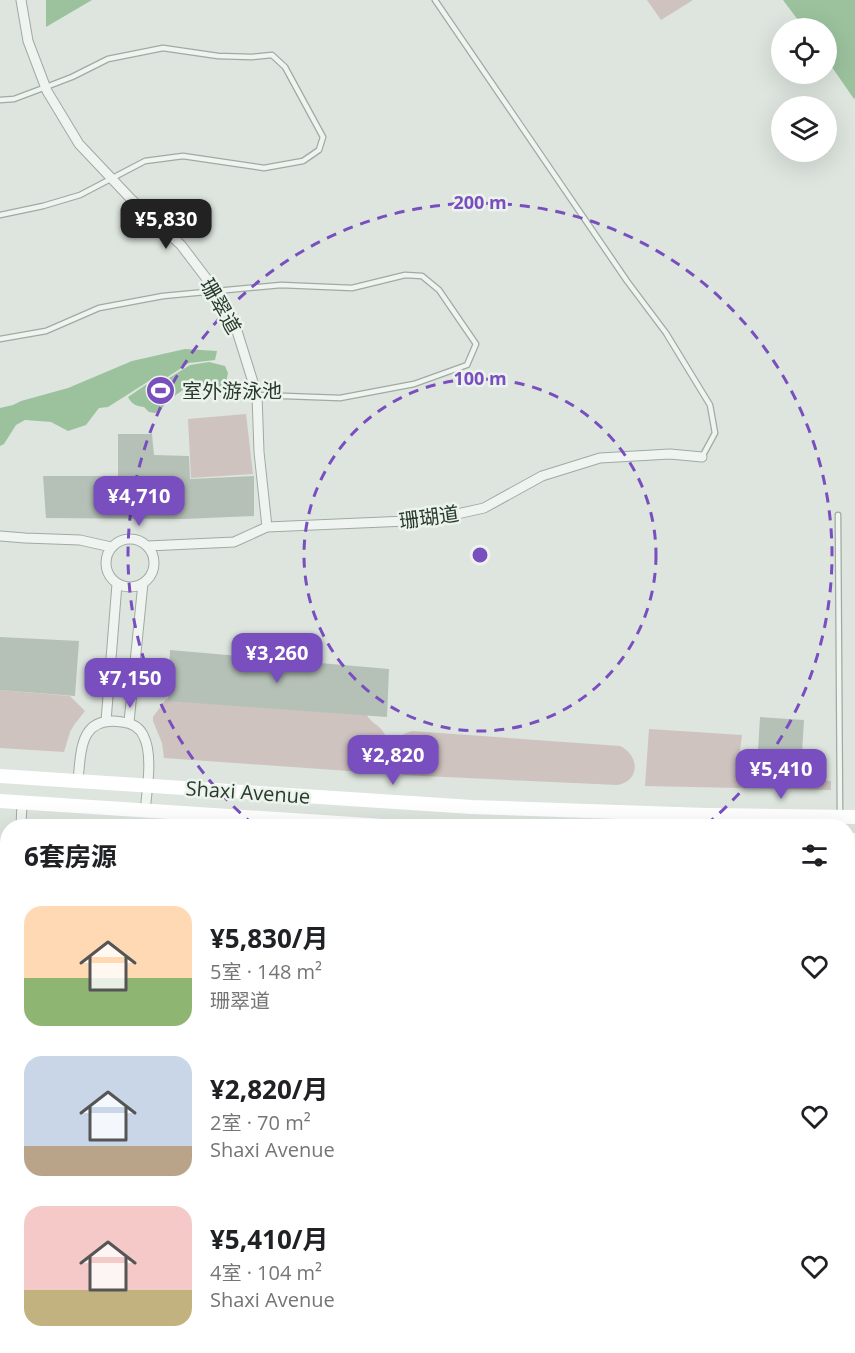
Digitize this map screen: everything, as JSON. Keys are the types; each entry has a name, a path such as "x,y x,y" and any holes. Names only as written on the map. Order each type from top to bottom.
{"main road":[{"name":"Shaxi Avenue","path":"0,776 676,819"},
{"name":"Shaxi Avenue","path":"0,801 273,819"},
{"name":"Shaxi Avenue","path":"775,819 855,817"}],"street":[{"name":"珊翠道","path":"21,0 28,41 46,87 79,144 131,199 181,245 216,291 237,331 257,395 259,452 267,527"},
{"name":"珊瑚道","path":"148,546 234,542 267,527 430,520 484,508 542,476 600,458 670,454 702,457"},
{"path":"0,536 80,540 111,547"},
{"path":"129,538 139,540 148,546 153,555 154,566 151,576 144,583 130,587 117,584 109,576 105,567 106,556 111,547 129,538"},
{"path":"129,722 144,583"},
{"path":"106,721 117,584"},
{"path":"78,781 80,752 87,733 92,727 106,721 129,722 140,730 147,743 146,811"},
{"path":"21,819 22,803"}],"lane":[{"path":"435,0 627,281 666,333 710,405 715,433 702,457"},
{"path":"0,100 14,99 46,87 108,59 163,48 218,56 252,57 272,54 285,67 323,137 319,150 303,161 264,168 183,156 145,161 80,195 0,215"},
{"path":"0,339 46,331 99,308 163,296 281,285 352,288 405,275 422,276 439,290 477,344 467,365 414,384 340,398 257,395"},
{"path":"838,515 840,817"}],"shaded area":[{"path":"46,0 92,0 46,27"},
{"path":"647,0 693,0 661,20"},
{"path":"783,0 855,0 854,99 837,74 837,18 796,18"},
{"path":"185,349 217,351 215,360 189,363 166,378 149,381 108,407 99,408 86,425 68,431 51,422 25,420 16,425 4,444 0,446 0,408 68,388 132,361"},
{"name":"室外游泳池","path":"209,362 225,366 228,373 224,392 216,397 202,387 187,387 155,413 134,404 128,397 150,382 166,380 190,365"},
{"path":"246,414 253,474 191,478 188,419"},
{"path":"0,690 70,696 85,711 70,732 64,752 0,748"},
{"path":"167,698 365,711 369,719 384,733 387,743 385,760 377,773 164,758 162,743 153,717"},
{"path":"649,729 742,735 737,774 831,781 831,790 645,786"},
{"path":"412,731 620,746 631,755 635,767 634,773 631,778 618,785 403,775 396,762 394,749 399,738"}],"building":[{"path":"118,434 152,434 154,455 189,456 190,479 254,476 254,516 183,519 46,518 43,476 118,476"},
{"path":"0,637 79,641 75,696 0,690"},
{"path":"170,650 389,669 387,717 168,701"},
{"path":"760,717 804,720 802,753 758,751"}],"place":[{"name":"室外游泳池","path":"161,390"}]}
